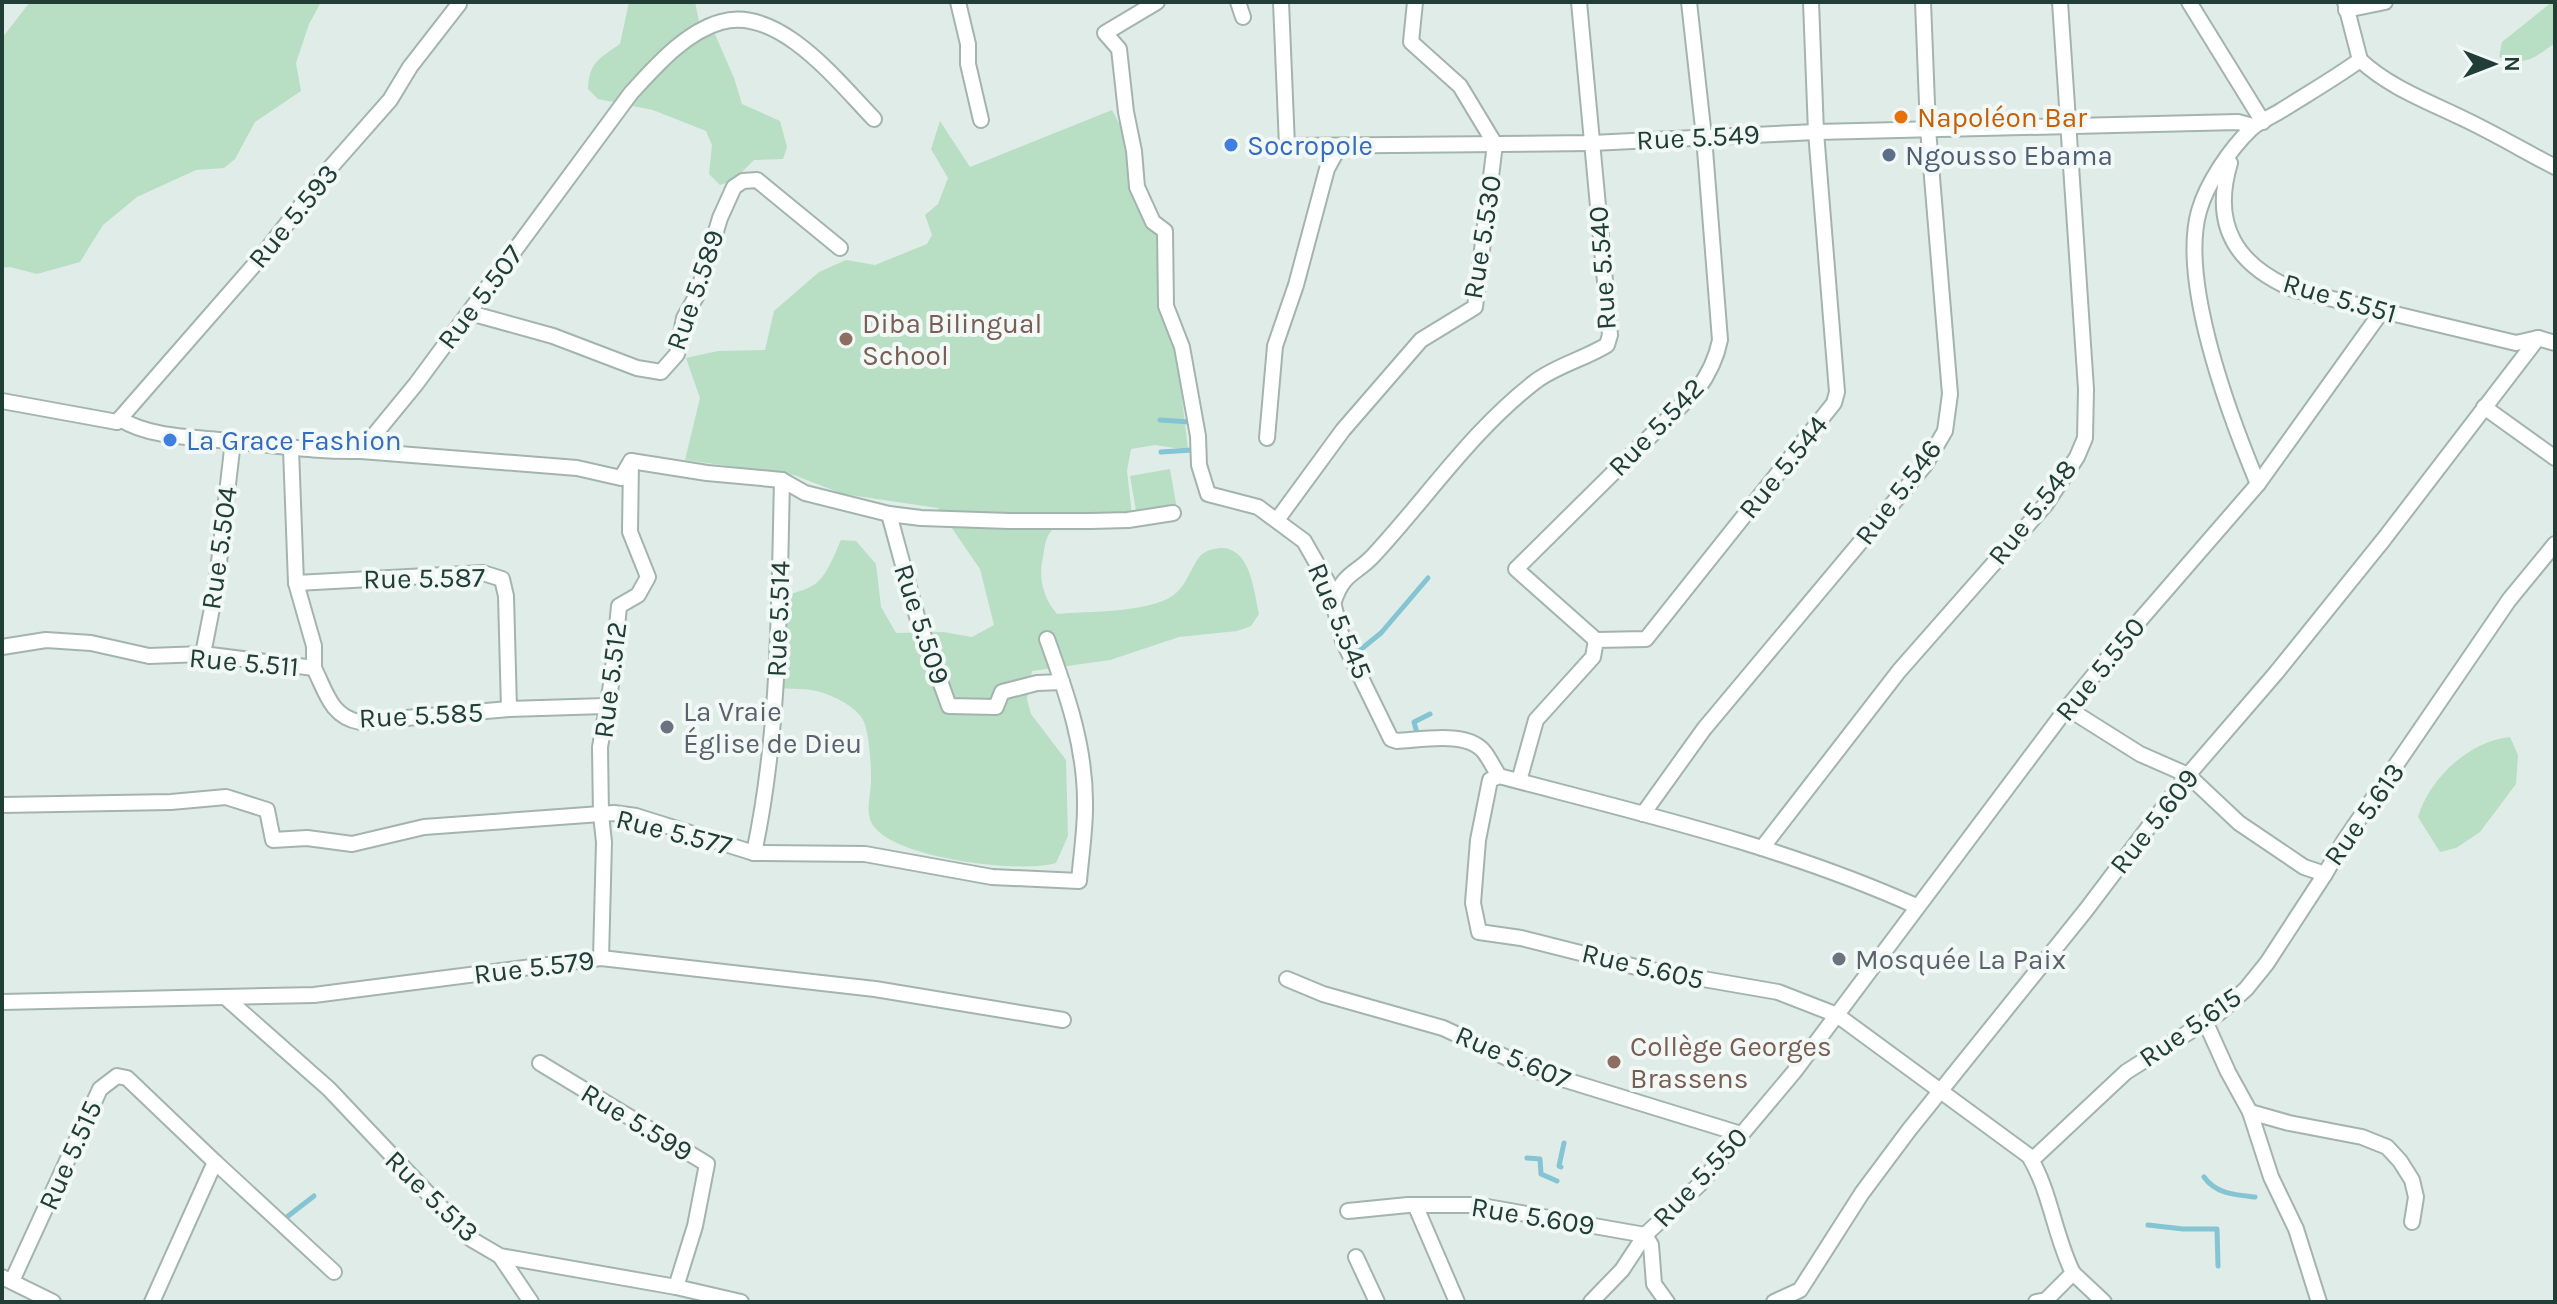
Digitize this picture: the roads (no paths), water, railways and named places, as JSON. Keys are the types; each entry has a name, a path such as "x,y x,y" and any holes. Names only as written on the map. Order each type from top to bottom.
{"street":[{"path":"958,2 981,120"},
{"name":"Rue 5.545","path":"1157,2 1105,33 1119,49 1137,187 1153,222 1165,231 1166,306 1182,347 1198,436 1199,465 1208,494 1258,507 1304,541 1328,583 1343,641 1384,719 1391,739 1446,736 1463,741 1484,750 1499,776"},
{"path":"1238,2 1243,17"},
{"name":"Rue 5.549","path":"1281,2 1287,146 1592,143 1816,132 2258,124"},
{"name":"Rue 5.530","path":"1277,520 1343,430 1421,340 1475,307 1495,144 1460,86 1411,42 1415,2"},
{"name":"Rue 5.540","path":"1334,601 1339,586 1350,573 1370,559 1461,453 1513,403 1544,376 1607,345 1610,335 1579,2"},
{"name":"Rue 5.542","path":"1596,640 1516,569 1697,390 1710,373 1720,340 1704,137 1689,2"},
{"name":"Rue 5.544","path":"1596,640 1646,639 1834,403 1836,379 1816,132 1811,2"},
{"name":"Rue 5.546","path":"1643,814 1704,729 1925,465 1945,431 1950,394 1928,129 1923,2"},
{"name":"Rue 5.548","path":"1762,848 1899,671 2046,504 2077,457 2085,438 2086,389 2060,2"},
{"path":"2189,2 2258,124"},
{"path":"2385,2 2346,6 2360,60 2375,75 2555,167"},
{"name":"Rue 5.593","path":"117,422 262,256 330,168 390,100 410,67 459,4"},
{"name":"Rue 5.507","path":"361,451 470,313 631,93 663,59 701,32 722,21 745,19 768,25 810,53 874,119"},
{"path":"2258,484 2224,392 2198,292 2195,228 2199,208 2236,148 2258,124 2360,60"},
{"path":"1267,438 1275,346 1296,285 1327,169 1339,147"},
{"name":"Rue 5.551","path":"2236,148 2222,195 2231,235 2241,254 2257,270 2295,290 2516,343 2538,338 2555,343"},
{"name":"Rue 5.589","path":"470,313 553,336 637,368 661,372 677,354 684,318 697,295 720,218 734,187 743,181 757,180 840,248"},
{"name":"Rue 5.550","path":"1591,1302 1622,1270 1645,1235 1699,1185 1794,1072 2067,708 2258,484 2382,311"},
{"name":"Rue 5.609","path":"1774,1302 1800,1290 1862,1193 1909,1130 2086,910 2188,775 2276,673 2384,539 2538,338"},
{"path":"2,401 117,422 120,419 133,427 162,432 291,449 361,451 577,468 621,478 631,461 707,473 782,480 805,493 889,514 921,518 1128,520 1173,513"},
{"path":"2484,407 2555,458"},
{"name":"Rue 5.504","path":"203,654 218,572 233,441"},
{"name":"Rue 5.511","path":"2,647 46,640 91,643 149,656 203,654 314,668 314,646 296,583 291,449"},
{"name":"Rue 5.512","path":"601,958 604,842 600,747 605,706 612,679 619,606 638,595 648,577 630,532 631,461"},
{"name":"Rue 5.514","path":"754,853 764,806 772,726 779,615 782,480"},
{"name":"Rue 5.509","path":"889,514 918,620 949,706 996,707 1002,692 1037,683 1062,682"},
{"name":"Rue 5.613","path":"2067,708 2140,754 2188,775 2239,823 2304,867 2325,874 2509,600 2555,544"},
{"name":"Rue 5.587","path":"296,583 483,573 502,579 506,596 509,709"},
{"name":"Rue 5.577","path":"2,805 171,802 226,797 267,810 273,840 307,838 352,844 424,827 614,813 636,816 754,853 865,854 992,877 1079,881 1085,807 1083,761 1076,727 1047,639"},
{"path":"1519,781 1536,720 1593,657 1596,640"},
{"name":"Rue 5.585","path":"314,668 335,709 345,720 360,722 509,709"},
{"path":"509,709 605,706"},
{"path":"1499,776 1762,848 1857,881 1916,906"},
{"name":"Rue 5.605","path":"1499,776 1490,780 1478,840 1473,903 1479,932 1521,938 1640,968 1778,992 1837,1015 2016,1144 2032,1160"},
{"name":"Rue 5.615","path":"2032,1160 2126,1072 2219,1013 2246,989 2267,963 2325,874"},
{"name":"Rue 5.579","path":"2,1002 314,995 601,958 875,989 1063,1020"},
{"name":"Rue 5.607","path":"1287,979 1323,994 1443,1028 1533,1070 1741,1134"},
{"name":"Rue 5.513","path":"225,997 329,1089 471,1239 500,1256 676,1287 741,1302"},
{"path":"2205,1021 2250,1112 2271,1177 2296,1229 2319,1302"},
{"name":"Rue 5.599","path":"540,1063 707,1164 695,1226 676,1287"},
{"name":"Rue 5.515","path":"7,1279 95,1100 107,1082 117,1076 127,1078 215,1162"},
{"path":"2250,1112 2362,1137 2387,1147 2412,1180 2416,1197 2412,1222"},
{"path":"2032,1160 2054,1216 2062,1250 2073,1273 2104,1302"},
{"path":"152,1302 215,1162 334,1272"},
{"name":"Rue 5.609","path":"1348,1211 1408,1205 1476,1205 1645,1235"},
{"path":"1416,1207 1457,1302"},
{"path":"1645,1235 1651,1245 1654,1284 1667,1302"},
{"path":"500,1256 531,1302"},
{"path":"1356,1257 1377,1302"},
{"path":"2042,1301 2073,1273"},
{"path":"7,1279 53,1302"}],"waterway":[{"path":"1160,420 1190,422"},
{"path":"1161,452 1192,450"},
{"path":"1354,655 1381,633 1428,578"},
{"path":"1417,733 1414,722 1430,714"},
{"path":"1561,1167 1564,1143"},
{"path":"1527,1158 1540,1159 1541,1174 1557,1181"},
{"path":"2204,1177 2220,1190 2255,1197"},
{"path":"283,1220 314,1196"},
{"path":"2148,1225 2217,1229 2218,1266"}],"place":[{"name":"Napoléon Bar","path":"1901,117"},
{"name":"Socropole","path":"1231,145"},
{"name":"Ngousso Ebama","path":"1889,155"},
{"name":"Diba Bilingual School","path":"846,339"},
{"name":"La Grace Fashion","path":"170,440"},
{"name":"La Vraie Église de Dieu","path":"667,727"},
{"name":"Mosquée La Paix","path":"1839,959"},
{"name":"Collège Georges Brassens","path":"1614,1062"}]}
